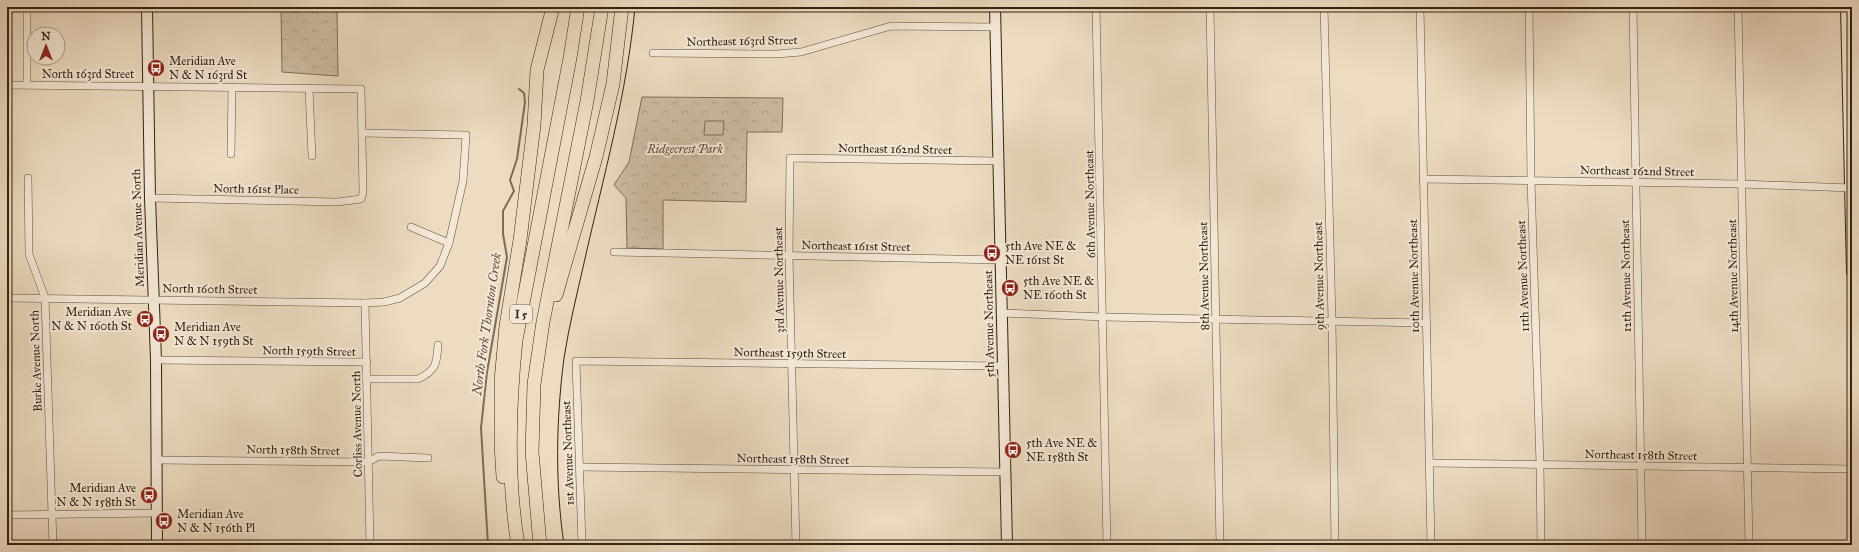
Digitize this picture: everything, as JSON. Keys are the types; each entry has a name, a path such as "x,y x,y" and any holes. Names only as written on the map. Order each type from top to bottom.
{"highway":[{"path":"515,528 505,508 501,444 501,381 506,326 520,240 534,124 537,70 553,7"},
{"name":"I 5","path":"518,545 515,528 511,465 511,384 516,340 560,103 570,58 578,7"},
{"name":"I 5","path":"540,545 532,452 534,384 543,322 587,102 602,7"},
{"path":"539,351 586,198 596,157 613,84 622,7"}],"street":[{"name":"Meridian Avenue North","path":"147,7 150,198 156,360 157,545"},
{"name":"5th Avenue Northeast","path":"995,7 1007,545"},
{"name":"6th Avenue Northeast","path":"1096,7 1104,317 1107,545"},
{"name":"8th Avenue Northeast","path":"1210,7 1220,545"},
{"name":"9th Avenue Northeast","path":"1324,7 1332,320 1335,545"},
{"name":"10th Avenue Northeast","path":"1420,7 1431,545"},
{"name":"11th Avenue Northeast","path":"1529,7 1531,180 1540,464 1541,545"},
{"name":"12th Avenue Northeast","path":"1633,7 1642,545"},
{"name":"14th Avenue Northeast","path":"1738,7 1749,545"},
{"path":"1846,7 1852,272"},
{"path":"27,12 27,85"},
{"name":"Northeast 163rd Street","path":"653,53 777,54 806,51 891,26 995,27"},
{"name":"North 163rd Street","path":"7,85 361,89 363,133"},
{"path":"231,154 232,88"},
{"path":"308,88 312,156"},
{"name":"North 161st Place","path":"150,198 337,202 361,199 363,193 363,133"},
{"name":"North 160th Street","path":"7,298 365,303 384,302 400,298 425,283 440,266 449,243 463,181 466,135 363,133"},
{"name":"Northeast 162nd Street","path":"790,158 999,161"},
{"name":"3rd Avenue Northeast","path":"790,158 789,256 796,545"},
{"name":"Burke Avenue North","path":"28,178 29,254 45,298 53,545"},
{"name":"Northeast 162nd Street","path":"1423,179 1741,184 1851,188"},
{"path":"411,227 449,243"},
{"name":"Northeast 161st Street","path":"614,252 1001,260"},
{"name":"Corliss Avenue North","path":"365,303 370,545"},
{"path":"1002,313 1104,317 1332,320 1426,323"},
{"path":"367,379 418,378 425,376 432,370 437,360 438,345"},
{"name":"North 159th Street","path":"156,360 366,362"},
{"name":"Northeast 159th Street","path":"576,361 1003,366"},
{"name":"1st Avenue Northeast","path":"576,361 582,545"},
{"name":"North 158th Street","path":"156,460 368,462 379,456 428,458"},
{"name":"Northeast 158th Street","path":"1430,463 1852,469"},
{"name":"Northeast 158th Street","path":"580,467 1005,472"},
{"path":"7,515 157,513"}],"green space":[{"path":"281,7 337,7 338,76 282,72"},
{"name":"Ridgecrest Park","path":"642,97 783,98 782,132 747,132 746,202 663,200 663,249 627,248 626,198 614,185 629,162"},
{"path":"705,121 724,121 723,135 704,135"}],"waterway":[{"name":"North Fork Thornton Creek","path":"488,545 481,428 487,372 507,257 503,234 503,211 514,191 510,180 517,159 525,102 524,93 519,89"}],"tram line":[{"path":"564,545 558,475 559,405 564,358 573,310 620,104 635,7"}],"place":[{"name":"Meridian Ave N & N 163rd St","path":"156,68"},
{"name":"5th Ave NE & NE 161st St","path":"992,253"},
{"name":"5th Ave NE & NE 160th St","path":"1010,288"},
{"name":"Meridian Ave N & N 160th St","path":"145,319"},
{"name":"Meridian Ave N & N 159th St","path":"161,334"},
{"name":"5th Ave NE & NE 158th St","path":"1013,450"},
{"name":"Meridian Ave N & N 158th St","path":"149,495"},
{"name":"Meridian Ave N & N 156th Pl","path":"164,521"}]}
